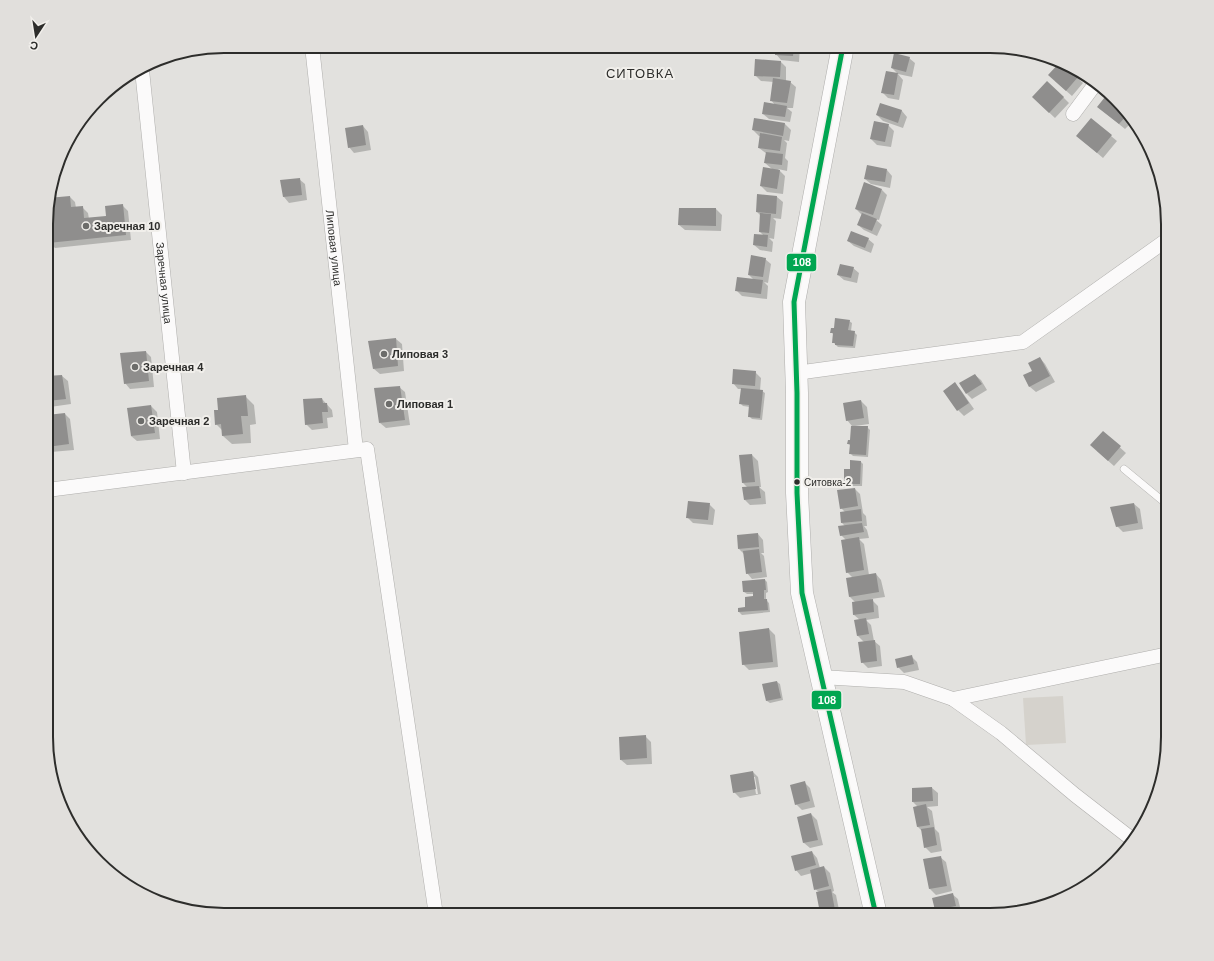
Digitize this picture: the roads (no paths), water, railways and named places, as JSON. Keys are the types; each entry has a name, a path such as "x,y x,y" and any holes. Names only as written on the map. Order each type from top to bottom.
{"main road":[{"path":"842,53 794,302 798,493 802,593 874,908"}],"street":[{"name":"Липовая улица","path":"313,53 356,450"},
{"name":"Заречная улица","path":"142,74 184,473"},
{"path":"1073,114 1093,87"},
{"path":"796,373 1023,342 1161,244"},
{"path":"53,489 367,449 435,908"},
{"path":"953,699 1161,655"},
{"path":"821,677 904,682 953,699 1000,733 1075,795 1129,837"}],"lane":[{"path":"1124,469 1161,500"}],"place":[{"name":"Заречная 10","path":"86,226"},
{"name":"Липовая 3","path":"384,354"},
{"name":"Заречная 4","path":"135,367"},
{"name":"Липовая 1","path":"389,404"},
{"name":"Заречная 2","path":"141,421"},
{"name":"Ситовка-2","path":"797,482"}],"district":[{"name":"СИТОВКА","path":"640,73"}]}
